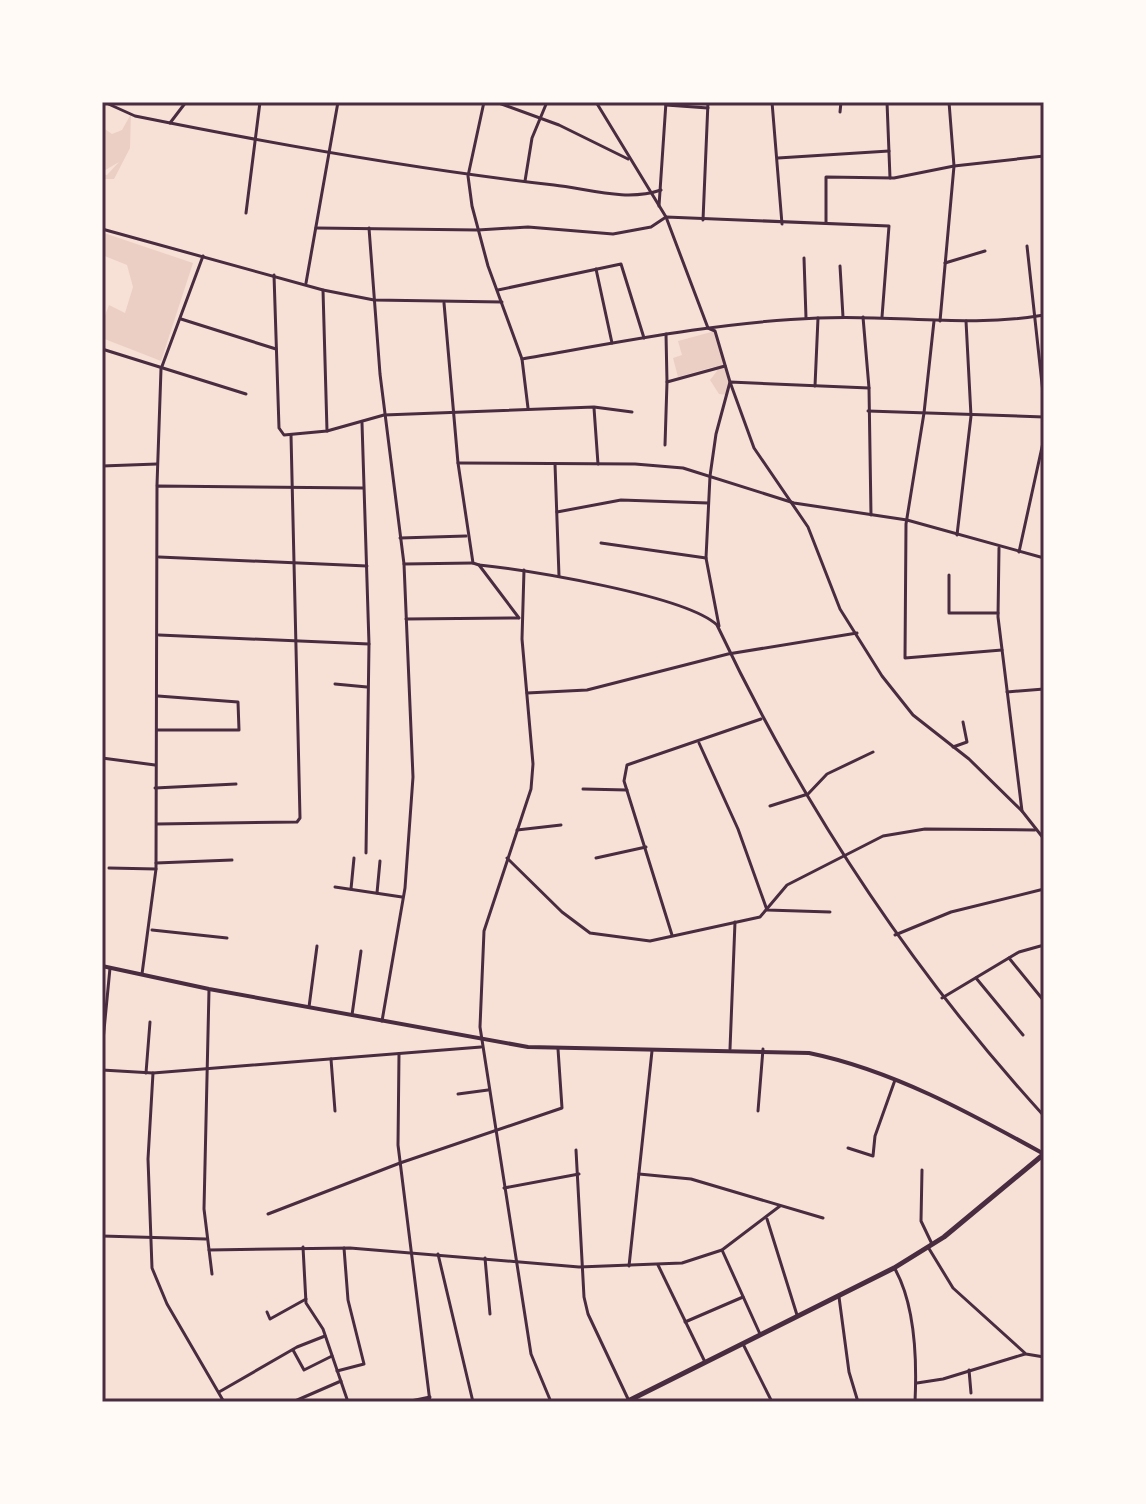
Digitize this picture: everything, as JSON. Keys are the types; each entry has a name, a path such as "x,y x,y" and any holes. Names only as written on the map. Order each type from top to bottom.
{"main road":[{"path":"628,1402 894,1268 930,1246 1044,1154"}],"street":[{"path":"104,102 135,116 468,176 600,190 623,196 661,190"},
{"path":"170,123 186,102"},
{"path":"246,213 260,102"},
{"path":"306,284 338,102"},
{"path":"484,102 468,176 478,230 522,359 528,408"},
{"path":"496,102 539,116 628,159"},
{"path":"525,181 532,138 547,102"},
{"path":"596,102 666,217 708,328 715,331 754,448 808,527 840,609 882,676 913,715 953,747 1022,811 1044,839"},
{"path":"703,220 708,102"},
{"path":"772,102 782,224"},
{"path":"840,112 841,102"},
{"path":"887,102 890,178"},
{"path":"940,321 954,166 949,102"},
{"path":"659,206 666,104 708,108"},
{"path":"778,158 889,151"},
{"path":"826,223 826,177 890,178 954,166 1044,156"},
{"path":"316,228 478,230 528,227 629,233 651,227 666,217 889,226 882,317"},
{"path":"369,228 384,415 404,564 413,777 403,897 382,1021"},
{"path":"102,229 323,290 374,300 502,302"},
{"path":"1027,246 1044,402"},
{"path":"945,263 985,251"},
{"path":"142,974 156,869 159,635 157,464 161,369 203,256"},
{"path":"804,258 806,318"},
{"path":"498,290 621,264 644,338"},
{"path":"840,266 843,317"},
{"path":"596,269 612,343"},
{"path":"274,275 280,433 291,435 327,431 384,415 594,407 632,412"},
{"path":"323,290 327,431"},
{"path":"444,303 466,536 473,563"},
{"path":"522,359 666,334 806,318 882,317 966,321 1044,315"},
{"path":"863,317 869,388 871,515"},
{"path":"815,386 818,318"},
{"path":"179,319 276,349"},
{"path":"934,321 924,413 907,520 906,659 1002,650"},
{"path":"957,535 971,416 966,321"},
{"path":"665,445 666,334"},
{"path":"102,349 246,394"},
{"path":"667,382 725,366"},
{"path":"730,382 869,388"},
{"path":"730,382 716,434 710,476 706,558 720,630 728,654 762,719 895,935 1002,1073 1044,1116"},
{"path":"594,407 598,464"},
{"path":"868,411 1044,417"},
{"path":"362,423 369,644 366,853"},
{"path":"155,824 297,822 300,818 291,435"},
{"path":"1019,552 1044,438"},
{"path":"458,463 555,462 683,468 794,503 907,520 1044,558"},
{"path":"555,462 559,576"},
{"path":"102,466 157,464"},
{"path":"157,486 363,488"},
{"path":"557,512 621,500 708,503"},
{"path":"400,538 466,536"},
{"path":"601,543 706,558"},
{"path":"999,547 998,613 1022,811"},
{"path":"159,557 367,566"},
{"path":"404,564 473,563 559,576 690,610 711,619 720,630"},
{"path":"479,565 522,618"},
{"path":"524,570 522,618 533,764 531,789 484,931 481,1044 531,1354 551,1402"},
{"path":"949,575 949,613 998,613"},
{"path":"406,619 522,618"},
{"path":"526,693 587,690 728,654 857,633"},
{"path":"159,635 369,644"},
{"path":"335,684 368,687"},
{"path":"1007,692 1044,689"},
{"path":"157,730 239,730 238,702 158,696"},
{"path":"672,935 627,790 627,765 634,760 699,743 762,719"},
{"path":"953,747 967,742 963,722"},
{"path":"699,743 738,829 767,910"},
{"path":"770,806 808,794 827,774 873,752"},
{"path":"102,758 155,765"},
{"path":"155,788 236,784"},
{"path":"583,789 627,790"},
{"path":"516,830 561,825"},
{"path":"507,858 562,912 590,933 650,941 760,917 787,885 883,836 903,831 1035,830"},
{"path":"596,858 646,847"},
{"path":"351,889 354,858"},
{"path":"155,863 232,860"},
{"path":"377,893 380,861"},
{"path":"109,868 156,869"},
{"path":"335,887 403,897"},
{"path":"895,935 951,912 1044,889"},
{"path":"767,910 830,912"},
{"path":"730,1049 735,922"},
{"path":"150,929 227,938"},
{"path":"942,998 1009,958 1044,945"},
{"path":"309,1007 317,946"},
{"path":"352,1015 361,951"},
{"path":"1009,958 1044,1001"},
{"path":"102,966 382,1021 481,1044 558,1049 763,1049 846,1060 895,1080 1044,1154"},
{"path":"102,1051 110,968"},
{"path":"976,978 1023,1035"},
{"path":"209,989 204,1209 212,1274"},
{"path":"146,1073 150,1022"},
{"path":"102,1070 153,1073 399,1054 481,1044"},
{"path":"268,1214 400,1163 562,1108 558,1049"},
{"path":"629,1266 653,1049"},
{"path":"758,1111 763,1049"},
{"path":"399,1054 400,1163 430,1400 406,1402"},
{"path":"331,1059 335,1111"},
{"path":"153,1073 148,1159 152,1268 167,1304 224,1402"},
{"path":"848,1148 873,1156 875,1136 895,1080"},
{"path":"458,1094 488,1090"},
{"path":"576,1150 579,1267 588,1314 628,1402"},
{"path":"922,1170 921,1221 930,1246 953,1288 1026,1354"},
{"path":"504,1188 579,1174"},
{"path":"639,1174 691,1179 823,1218"},
{"path":"209,1250 344,1248 579,1267 658,1265 682,1263 722,1250 767,1219 780,1206"},
{"path":"767,1219 798,1317"},
{"path":"102,1236 208,1239"},
{"path":"303,1247 306,1299 325,1335 348,1402"},
{"path":"337,1371 364,1364 348,1300 344,1248"},
{"path":"722,1250 761,1336"},
{"path":"438,1254 473,1402"},
{"path":"485,1257 490,1314"},
{"path":"658,1265 706,1363"},
{"path":"894,1268 906,1291 917,1383 915,1402"},
{"path":"685,1322 743,1297"},
{"path":"839,1297 849,1372 858,1402"},
{"path":"267,1312 270,1319 306,1299"},
{"path":"219,1392 325,1335"},
{"path":"743,1344 772,1402"},
{"path":"293,1350 304,1370 332,1356"},
{"path":"917,1383 943,1379 1026,1354 1044,1357"},
{"path":"969,1370 971,1393"},
{"path":"295,1401 341,1381"}],"shaded area":[{"path":"131,114 130,148 114,179 102,179 102,174 107,175 119,162 102,172 105,156 102,153 102,127 112,134 122,130"},
{"path":"104,233 193,263 161,361 102,338 102,323 109,305 125,313 133,287 127,265 102,255"},
{"path":"715,331 730,382 727,395 719,394 710,380 717,371 713,367 678,377 673,358 682,355 678,341"}]}
